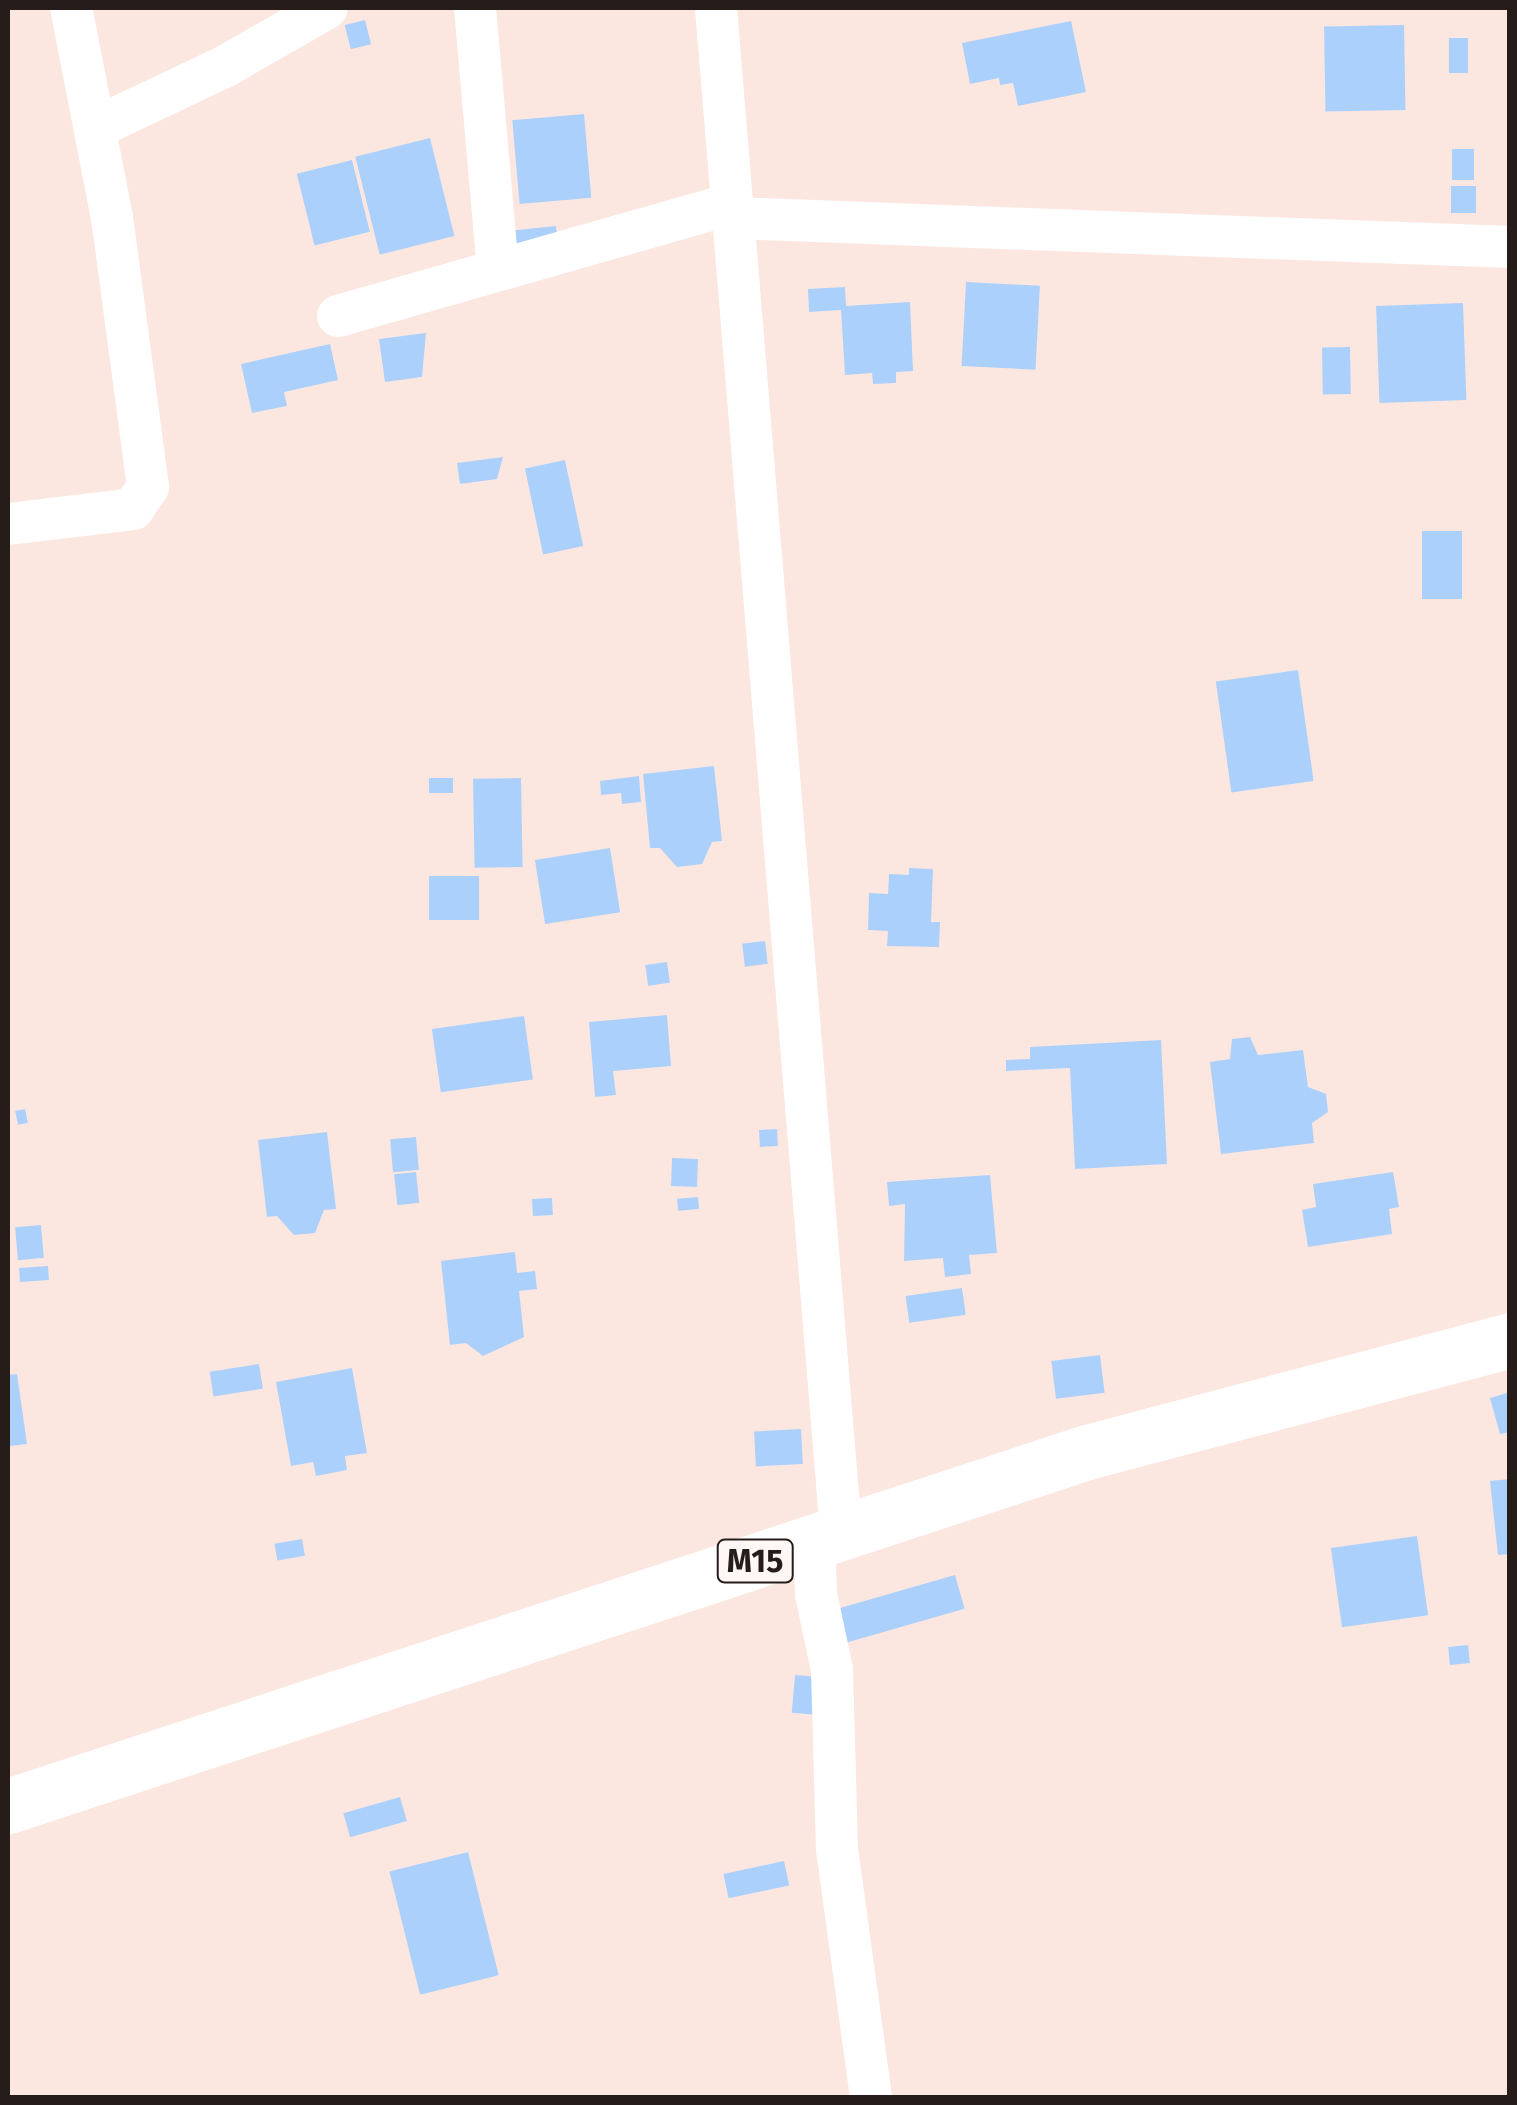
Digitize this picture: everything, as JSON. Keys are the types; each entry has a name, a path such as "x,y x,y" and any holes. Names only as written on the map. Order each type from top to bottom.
{"highway":[{"name":"M15","path":"8,1806 1086,1452 1510,1340"}],"street":[{"path":"8,524 134,509 148,487 95,128 71,8"},
{"path":"95,128 226,66 327,8"},
{"path":"475,8 498,270"},
{"path":"716,8 827,1537 816,1594 832,1670 837,1849 871,2098"},
{"path":"338,316 498,270 732,211 1510,247"}],"building":[{"path":"365,20 371,44 351,49 345,25"},
{"path":"1071,21 1086,92 1018,106 1013,83 1000,85 999,78 970,84 962,43"},
{"path":"1404,25 1405,110 1325,111 1324,26"},
{"path":"1449,38 1468,38 1468,73 1449,73"},
{"path":"584,114 591,198 520,204 512,120"},
{"path":"430,138 454,236 380,255 355,157"},
{"path":"1452,149 1474,149 1474,180 1452,180"},
{"path":"352,160 370,232 315,246 297,174"},
{"path":"1451,186 1476,186 1476,213 1451,213"},
{"path":"556,226 557,237 509,250 507,231"},
{"path":"966,282 1040,286 1036,370 962,366"},
{"path":"845,287 846,306 910,302 913,371 896,372 896,383 873,384 872,373 845,375 841,310 809,312 808,289"},
{"path":"1463,303 1466,400 1379,403 1376,306"},
{"path":"426,333 422,377 385,382 379,339"},
{"path":"330,344 338,380 284,392 287,406 252,413 241,364"},
{"path":"1322,347 1350,347 1351,394 1323,394"},
{"path":"503,457 497,479 460,484 457,463"},
{"path":"565,460 583,546 543,555 525,469"},
{"path":"1422,531 1462,531 1462,599 1422,599"},
{"path":"1298,670 1314,781 1231,792 1216,682"},
{"path":"714,766 722,841 712,842 702,864 677,867 660,848 650,848 643,774"},
{"path":"639,776 641,802 622,804 621,793 601,795 600,781"},
{"path":"429,778 453,778 453,793 429,793"},
{"path":"521,778 523,867 475,868 473,779"},
{"path":"610,848 620,912 545,924 535,860"},
{"path":"909,868 933,869 931,922 940,922 939,947 887,946 888,931 868,930 869,893 888,894 889,874 909,875"},
{"path":"429,876 479,876 479,920 429,920"},
{"path":"765,941 768,964 745,967 742,944"},
{"path":"667,962 670,983 648,986 645,965"},
{"path":"667,1015 671,1066 613,1071 616,1095 595,1097 589,1022"},
{"path":"524,1016 533,1079 441,1092 432,1029"},
{"path":"1250,1037 1258,1055 1303,1050 1308,1087 1326,1094 1328,1112 1312,1123 1314,1143 1221,1154 1210,1062 1230,1059 1232,1039"},
{"path":"1161,1040 1167,1164 1075,1169 1070,1068 1006,1071 1006,1060 1030,1059 1030,1047"},
{"path":"25,1109 28,1123 18,1125 15,1111"},
{"path":"777,1129 778,1146 760,1147 759,1130"},
{"path":"327,1132 336,1209 324,1210 315,1233 294,1235 277,1216 267,1217 258,1140"},
{"path":"416,1137 419,1170 393,1172 390,1139"},
{"path":"672,1158 698,1159 697,1187 671,1186"},
{"path":"416,1172 419,1203 397,1205 394,1174"},
{"path":"1393,1172 1399,1207 1389,1209 1392,1234 1308,1247 1302,1210 1316,1207 1313,1184"},
{"path":"990,1175 997,1253 969,1255 971,1274 945,1277 943,1258 904,1261 905,1204 889,1206 887,1182"},
{"path":"698,1197 699,1209 678,1211 677,1199"},
{"path":"552,1198 553,1215 533,1216 532,1199"},
{"path":"41,1225 44,1258 18,1260 15,1227"},
{"path":"515,1252 517,1273 535,1271 537,1289 519,1291 524,1337 483,1356 466,1343 450,1345 441,1261"},
{"path":"48,1266 49,1280 20,1282 19,1268"},
{"path":"962,1288 966,1315 909,1323 906,1296"},
{"path":"1100,1355 1105,1393 1056,1399 1051,1361"},
{"path":"259,1364 263,1389 214,1397 210,1372"},
{"path":"352,1368 367,1453 345,1456 347,1470 316,1476 313,1462 291,1466 276,1382"},
{"path":"17,1374 27,1444 10,1446 8,1456 8,1375"},
{"path":"1510,1392 1510,1432 1500,1434 1490,1398"},
{"path":"801,1429 803,1464 756,1466 754,1431"},
{"path":"1510,1479 1510,1554 1498,1555 1490,1481"},
{"path":"1417,1536 1428,1615 1342,1627 1331,1548"},
{"path":"302,1539 305,1556 277,1561 274,1544"},
{"path":"955,1575 965,1609 834,1646 824,1612"},
{"path":"1468,1645 1470,1663 1450,1665 1448,1647"},
{"path":"795,1675 818,1677 815,1715 792,1713"},
{"path":"400,1797 407,1821 350,1837 343,1813"},
{"path":"468,1852 499,1975 420,1995 389,1872"},
{"path":"784,1861 789,1885 729,1898 723,1874"}]}
